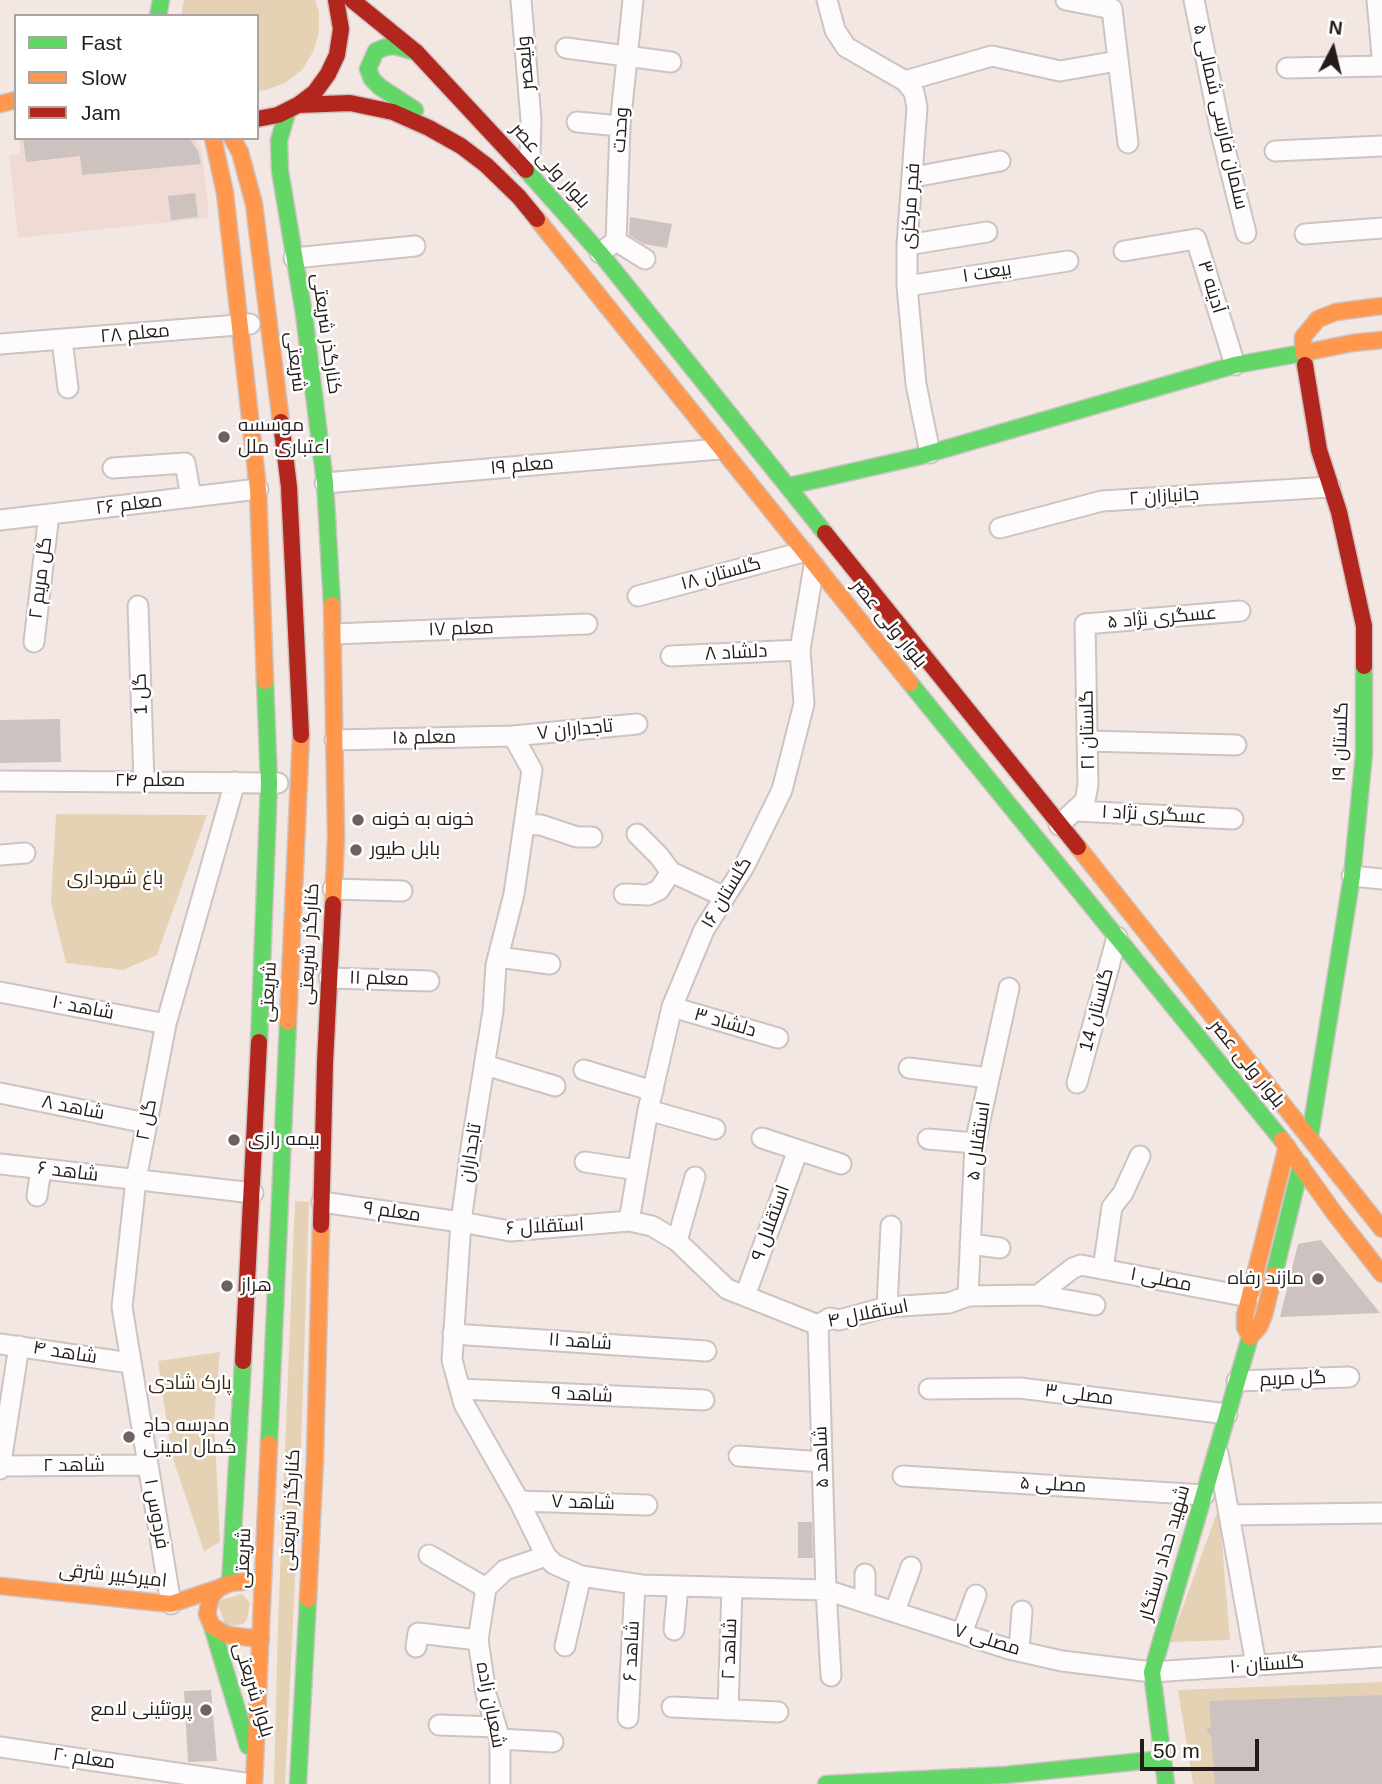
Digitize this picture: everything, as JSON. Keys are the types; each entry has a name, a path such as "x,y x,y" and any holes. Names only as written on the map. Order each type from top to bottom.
{"main road":[{"path":"254,204 262,161 278,121 315,92 328,75 337,55 341,29 336,0"},
{"name":"بلوار ولی عصر","path":"352,0 416,52 600,253 1382,1229"},
{"path":"416,52 395,46 376,51 368,69 372,79 461,146"},
{"name":"بلوار ولی عصر","path":"293,108 350,103 393,112 461,146 486,165 519,197 808,559 1287,1146 1382,1274"},
{"path":"259,118 293,108"},
{"name":"کنارگذر شریعتی","path":"293,108 281,130 279,153 304,314 325,483 334,634 336,838 329,978 301,1199 316,1458 298,1784"},
{"path":"233,140 240,152 254,204"},
{"path":"212,1626 207,1614 209,1602 225,1586 253,1193 269,782 258,489 225,193 214,141"},
{"name":"شریعتی","path":"253,1778 265,1582 301,1199 301,737 289,486 254,204"},
{"path":"1303,353 1303,337 1318,320 1336,312 1382,306"},
{"path":"789,486 930,453 1235,365 1382,340"},
{"name":"گلستان ۱۹","path":"1301,1165 1310,1136 1373,755 1373,627 1319,450 1303,353"},
{"path":"1287,1146 1310,1136"},
{"name":"شهید حداد رستگار","path":"1250,1336 1245,1327 1249,1297 1287,1146"},
{"path":"1301,1165 1324,1154"},
{"name":"شهید حداد رستگار","path":"1166,1784 1152,1672 1250,1336 1265,1315 1301,1165"},
{"name":"امیرکبیر شرقی","path":"0,1586 172,1604 225,1586 265,1582"},
{"path":"172,1604 234,1637 261,1639"},
{"name":"بلوار شریعتی","path":"212,1626 253,1778"},
{"path":"826,1784 1005,1775 1163,1759"}],"street":[{"name":"ولیعصر","path":"521,0 531,120 530,155 521,164"},
{"path":"827,0 835,30 846,47 905,80 992,56 1060,71 1117,61"},
{"path":"1066,0 1112,9 1128,143"},
{"name":"سلمان فارسی شمالی ۵","path":"1194,0 1222,137 1246,233"},
{"path":"1377,0 1382,56"},
{"name":"وحدت","path":"616,241 620,126 629,1"},
{"path":"566,48 671,62"},
{"path":"1287,68 1382,66"},
{"name":"فجر مرکزی","path":"905,80 914,92 917,107 907,245 907,286 916,384 930,453"},
{"path":"577,122 620,126"},
{"path":"1275,151 1382,146"},
{"path":"914,177 1000,161"},
{"path":"1305,234 1382,228"},
{"path":"907,245 987,232"},
{"name":"آدینه ۳","path":"1124,251 1196,239 1235,365"},
{"path":"600,253 616,241 645,259"},
{"path":"294,258 415,246"},
{"name":"بیعت ۱","path":"907,286 1068,261"},
{"name":"معلم ۲۸","path":"0,344 269,323"},
{"path":"62,340 68,388"},
{"name":"معلم ۱۹","path":"325,483 719,449"},
{"path":"113,468 185,463 191,497"},
{"name":"جانبازان ۲","path":"1000,528 1102,501 1330,487"},
{"name":"معلم ۲۶","path":"0,520 258,489"},
{"name":"گل مریم ۲","path":"34,642 49,514"},
{"name":"گلستان ۱۸","path":"638,596 808,559"},
{"name":"گلستان ۱۶","path":"629,1221 650,1101 672,1007 704,930 745,865 782,790 804,704 800,650 808,559"},
{"name":"گل 1","path":"138,606 144,781"},
{"name":"عسگری نژاد ۵","path":"1085,624 1240,611"},
{"name":"معلم ۱۷","path":"334,634 587,624"},
{"name":"گلستان ۲۱","path":"1059,825 1085,801 1088,785 1085,624"},
{"name":"دلشاد ۸","path":"671,656 800,650"},
{"name":"تاجداران ۷","path":"513,736 637,724"},
{"name":"معلم ۱۵","path":"335,740 513,736"},
{"name":"تاجداران","path":"513,736 532,770 514,894 498,957 485,1065 471,1148 461,1222 452,1360 464,1404 519,1501 546,1556"},
{"path":"1089,741 1236,745"},
{"name":"معلم ۲۴","path":"0,781 300,784"},
{"name":"گل ۲","path":"148,1465 122,1307 136,1180 166,1024 235,782"},
{"name":"عسگری نژاد ۱","path":"1076,811 1233,819"},
{"path":"524,824 541,825 577,837 592,837"},
{"path":"637,834 671,872 725,897"},
{"path":"0,855 25,853"},
{"path":"624,894 648,895 659,890 671,872"},
{"path":"1352,876 1382,879"},
{"path":"333,889 402,891"},
{"name":"گلستان 14","path":"1077,1083 1117,937"},
{"path":"498,957 550,964"},
{"name":"معلم ۱۱","path":"329,978 429,981"},
{"name":"استقلال ۵","path":"968,1296 975,1143 1009,988"},
{"name":"شاهد ۱۰","path":"0,992 166,1024"},
{"name":"دلشاد ۳","path":"672,1007 778,1038"},
{"path":"485,1065 555,1086"},
{"path":"909,1068 989,1078"},
{"path":"584,1070 715,1129"},
{"name":"شاهد ۸","path":"0,1093 146,1123"},
{"path":"762,1138 841,1164"},
{"path":"928,1139 975,1143"},
{"name":"استقلال ۹","path":"745,1296 798,1150"},
{"path":"1103,1269 1112,1207 1123,1193 1140,1156"},
{"path":"585,1161 637,1170"},
{"name":"شاهد ۶","path":"0,1164 253,1193"},
{"path":"37,1196 41,1169"},
{"path":"677,1241 695,1177"},
{"name":"معلم ۹","path":"301,1199 461,1222"},
{"name":"استقلال ۶","path":"461,1222 510,1231 629,1221"},
{"name":"استقلال ۴","path":"629,1221 652,1226 677,1241 727,1289 818,1325 830,1318 839,1320 887,1307 949,1303 968,1296 1038,1295 1095,1305"},
{"path":"887,1307 891,1226"},
{"path":"970,1244 1000,1248"},
{"name":"مصلی ۱","path":"1038,1295 1073,1268 1081,1265 1249,1297"},
{"name":"شاهد ۵","path":"818,1325 831,1676"},
{"name":"شاهد ۱۱","path":"453,1334 706,1351"},
{"path":"0,1467 10,1345"},
{"name":"شاهد ۴","path":"10,1345 130,1363"},
{"name":"گل مریم","path":"1237,1381 1349,1377"},
{"name":"مصلی ۳","path":"929,1389 1020,1388 1227,1414"},
{"name":"شاهد ۹","path":"460,1389 704,1400"},
{"path":"1217,1448 1256,1665"},
{"path":"739,1456 822,1462"},
{"name":"شاهد ۲","path":"0,1467 148,1465"},
{"name":"فردوس ۱","path":"148,1465 172,1604"},
{"name":"مصلی ۵","path":"903,1476 1204,1494"},
{"name":"شاهد ۷","path":"519,1501 647,1505"},
{"path":"1229,1514 1382,1513"},
{"path":"429,1555 486,1588 505,1570 546,1556"},
{"name":"مصلی ۷","path":"546,1556 554,1564 581,1576 635,1584 826,1590 1019,1651 1062,1661 1152,1672"},
{"path":"895,1611 911,1567"},
{"path":"865,1574 865,1602"},
{"path":"565,1646 581,1576"},
{"name":"شاهد ۶","path":"628,1718 635,1584"},
{"path":"674,1630 678,1586"},
{"name":"شعبان زاده","path":"486,1588 478,1640 486,1694 498,1733 500,1784"},
{"name":"شاهد ۲","path":"728,1710 732,1588"},
{"path":"962,1633 976,1595"},
{"path":"1019,1651 1022,1611"},
{"path":"416,1647 418,1633 478,1640"},
{"name":"گلستان ۱۰","path":"1152,1672 1382,1657"},
{"path":"672,1707 778,1712"},
{"path":"439,1725 553,1742"},
{"name":"معلم ۲۰","path":"0,1747 253,1778"}],"shaded area":[{"path":"19,140 195,140 202,150 209,218 18,238 9,155 20,153"}],"green space":[{"path":"184,0 315,0 319,11 319,32 313,52 302,70 285,83 259,91 259,14 181,14"},
{"name":"باغ شهرداری","path":"56,814 207,815 157,955 123,970 66,963 51,903"},
{"path":"295,1201 309,1202 300,1477 285,1784 274,1784 278,1624"},
{"name":"پارک شادی","path":"220,1352 214,1420 220,1542 204,1551 171,1453 158,1361"},
{"path":"1219,1507 1230,1640 1170,1642"},
{"path":"242,1594 250,1603 247,1620 243,1624 226,1627 217,1601"},
{"path":"1382,1682 1382,1784 1193,1784 1178,1690"}],"building":[{"path":"23,140 190,140 198,151 201,164 82,175 80,156 26,162"},
{"path":"195,193 198,217 171,220 168,196"},
{"path":"630,217 672,224 667,248 644,244 629,235"},
{"path":"60,719 61,762 0,763 0,720"},
{"name":"مازند رفاه","path":"1321,1240 1380,1313 1280,1317 1298,1244"},
{"path":"798,1522 812,1522 813,1558 798,1558"},
{"path":"211,1690 217,1761 188,1762 184,1691"},
{"path":"1382,1695 1382,1784 1215,1784 1211,1735 1206,1730 1211,1726 1209,1701"}],"traffic: fast":[{"path":"158,14 161,0"},
{"path":"415,110 380,87 372,79 368,69 376,51 386,47 395,46 416,52"},
{"path":"288,110 279,140 280,171 304,314 325,483 332,605"},
{"path":"526,170 600,253 825,533"},
{"path":"789,486 917,457 1235,365 1303,353 1305,365"},
{"path":"1310,1136 1352,876 1364,754 1364,666"},
{"path":"259,1042 269,783 265,681"},
{"path":"910,683 1282,1140"},
{"path":"269,1444 288,1022"},
{"path":"1274,1275 1301,1165"},
{"path":"1166,1784 1152,1672 1250,1337"},
{"path":"230,1583 243,1361"},
{"path":"298,1784 308,1599"},
{"path":"212,1626 248,1746"},
{"path":"826,1784 1005,1775 1163,1759"}],"traffic: slow":[{"path":"0,104 14,100"},
{"path":"213,140 225,193 258,489 265,681"},
{"path":"233,140 240,152 254,204 281,422"},
{"path":"537,219 910,683"},
{"path":"1382,306 1336,312 1318,319 1303,337 1303,353 1382,340"},
{"path":"332,605 336,838 333,904"},
{"path":"288,1022 301,735"},
{"path":"1078,847 1382,1229"},
{"path":"1282,1140 1382,1274"},
{"path":"1274,1275 1264,1315 1259,1327 1250,1337 1245,1327 1245,1315 1287,1146"},
{"path":"308,1599 321,1225"},
{"path":"254,1784 269,1444"},
{"path":"250,1581 230,1583 219,1588 211,1596 207,1614 212,1626 227,1635 261,1639"},
{"path":"0,1586 171,1604 219,1588"}],"traffic: jam":[{"path":"259,119 278,115 298,105 315,92 328,74 337,55 341,29 336,0"},
{"path":"352,0 416,52 526,170"},
{"path":"298,105 350,103 393,112 429,128 461,146 486,165 537,219"},
{"path":"1305,365 1319,450 1339,512 1364,626 1364,666"},
{"path":"281,422 289,487 301,735"},
{"path":"825,533 1078,847"},
{"path":"321,1225 333,904"},
{"path":"243,1361 259,1042"}],"place":[{"name":"موسسه اعتباری ملل","path":"224,437"},
{"name":"خونه به خونه","path":"358,820"},
{"name":"بابل طیور","path":"356,850"},
{"name":"بیمه رازی","path":"234,1140"},
{"name":"مازند رفاه","path":"1318,1279"},
{"name":"هراز","path":"227,1286"},
{"name":"مدرسه حاج کمال امینی","path":"129,1437"},
{"name":"پروتئینی لامع","path":"206,1710"}]}
